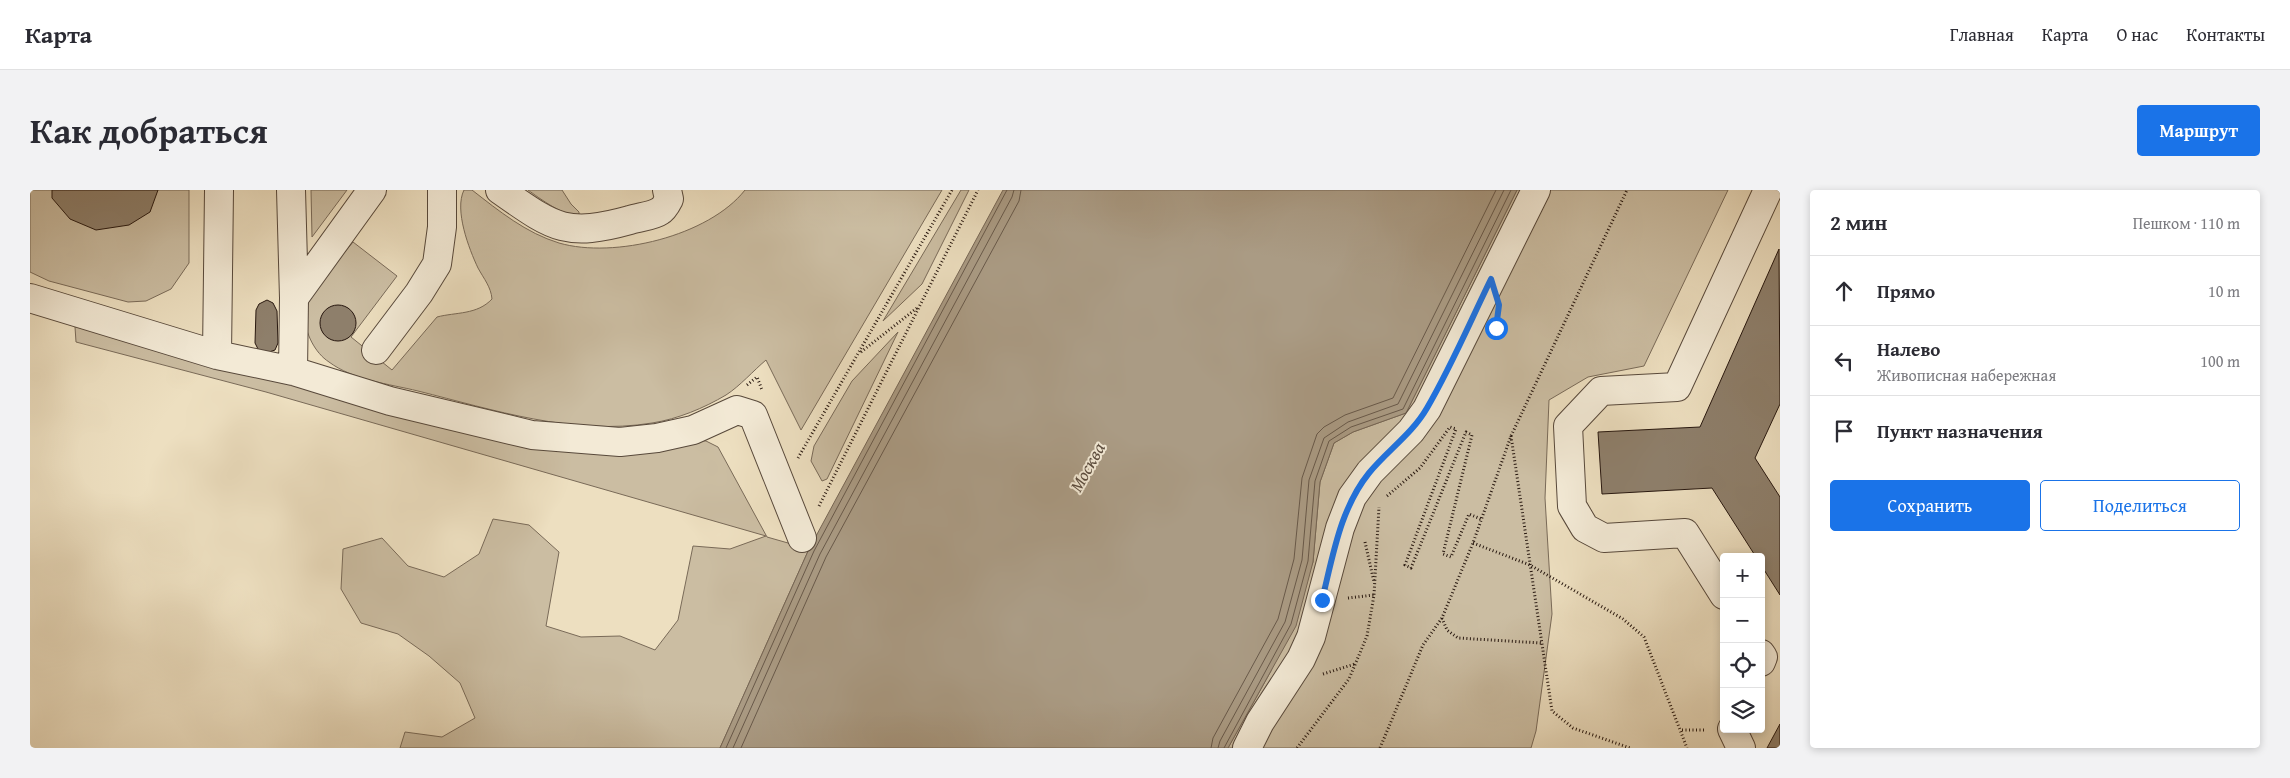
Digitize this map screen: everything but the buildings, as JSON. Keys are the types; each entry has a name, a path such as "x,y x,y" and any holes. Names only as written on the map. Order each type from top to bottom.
{"street":[{"path":"218,355 219,190"},
{"path":"291,190 294,298 293,371"},
{"path":"294,298 372,190"},
{"path":"376,350 419,294 437,264 442,227 442,190"},
{"path":"500,190 538,217 560,227 580,230 612,225 660,212 670,199 667,190"},
{"path":"1248,748 1260,722 1300,659 1311,637 1340,528 1352,497 1370,472 1412,431 1427,409 1536,190"},
{"path":"1720,589 1685,533 1604,538 1585,528 1572,506 1568,426 1601,391 1677,387 1768,190"},
{"path":"30,298 218,355 293,371 390,401 532,435 620,442 657,438 693,430 737,410 753,415 802,538"},
{"path":"1734,733 1740,748"}],"path":[{"path":"794,464 952,190"},
{"path":"815,513 978,190"},
{"path":"1380,748 1423,646 1442,618 1473,543 1511,436 1627,190"},
{"path":"858,354 919,306"},
{"path":"744,388 757,377 764,395"},
{"path":"1390,487 1385,496 1420,468 1450,427 1456,429 1405,565 1411,568 1466,432 1472,435 1443,554 1451,557 1468,514 1481,519"},
{"path":"1511,436 1552,711 1573,728 1630,748"},
{"path":"1297,748 1349,679 1367,636 1374,595 1379,503"},
{"path":"1473,543 1530,565 1623,619 1644,637 1687,748"},
{"path":"1442,618 1447,630 1458,638 1541,643"}],"shaded area":[{"path":"30,190 189,190 189,263 171,289 146,301 128,302 49,281 30,272"},
{"path":"311,190 347,190 312,237"},
{"path":"464,190 472,190 513,221 547,239 581,247 606,248 659,240 685,231 708,220 729,206 745,190 942,190 801,430 766,360 726,395 690,412 652,423 593,426 563,424 534,419 372,381 349,373 324,358 315,348 307,330 305,317 307,307 324,277 353,242 397,276 351,337 392,370 437,317 480,308 492,299 489,287 474,260 464,229 461,198"},
{"path":"528,190 562,190 579,212 579,215 560,211"},
{"path":"961,190 969,190 922,284 883,321"},
{"path":"1517,190 1728,190 1644,366 1588,377 1549,400 1545,498 1552,614 1536,731 1531,748 1228,748 1271,671 1313,562 1320,482 1334,443 1353,432 1406,413"},
{"path":"83,322 266,378 350,400 706,441 718,447 767,537 809,549 720,748 400,748 405,732 442,737 475,718 460,683 429,656 398,634 361,623 341,589 343,549 382,538 408,566 444,577 479,554 493,519 529,525 559,552 546,626 581,637 620,636 655,650 678,620 693,546 730,549 766,536 266,392 76,342 75,327"},
{"path":"898,332 827,479 822,481 811,461 814,446 852,381"}],"water":[{"name":"Москва","path":"1003,190 1517,190 1406,413 1353,432 1334,443 1320,482 1313,562 1296,626 1228,748 720,748 809,549"}],"route":[{"path":"1322,600 1340,528 1352,497 1370,472 1412,431 1427,409 1491,279 1499,305 1496,328"}]}
